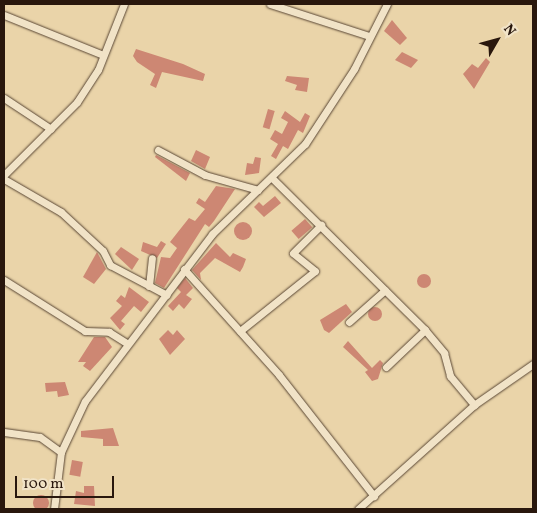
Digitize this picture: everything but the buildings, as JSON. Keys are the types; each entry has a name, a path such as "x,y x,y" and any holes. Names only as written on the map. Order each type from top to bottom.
{"street":[{"path":"4,175 77,102 103,56 124,4"},
{"path":"270,4 369,36"},
{"path":"54,509 61,452 85,401 167,295 184,269 258,190 273,179 324,117 387,4"},
{"path":"4,15 103,56"},
{"path":"4,98 51,130"},
{"path":"158,150 215,179 258,190"},
{"path":"4,179 61,212 104,252 110,265 167,295"},
{"path":"273,179 425,330 444,353 450,376 474,405"},
{"path":"240,331 315,272 293,253 320,225"},
{"path":"149,286 152,258"},
{"path":"184,269 240,331 374,496"},
{"path":"4,280 85,331 109,332 128,344"},
{"path":"350,322 385,290"},
{"path":"386,367 425,330"},
{"path":"358,509 474,405 533,364"},
{"path":"4,432 40,436 61,452"}]}
